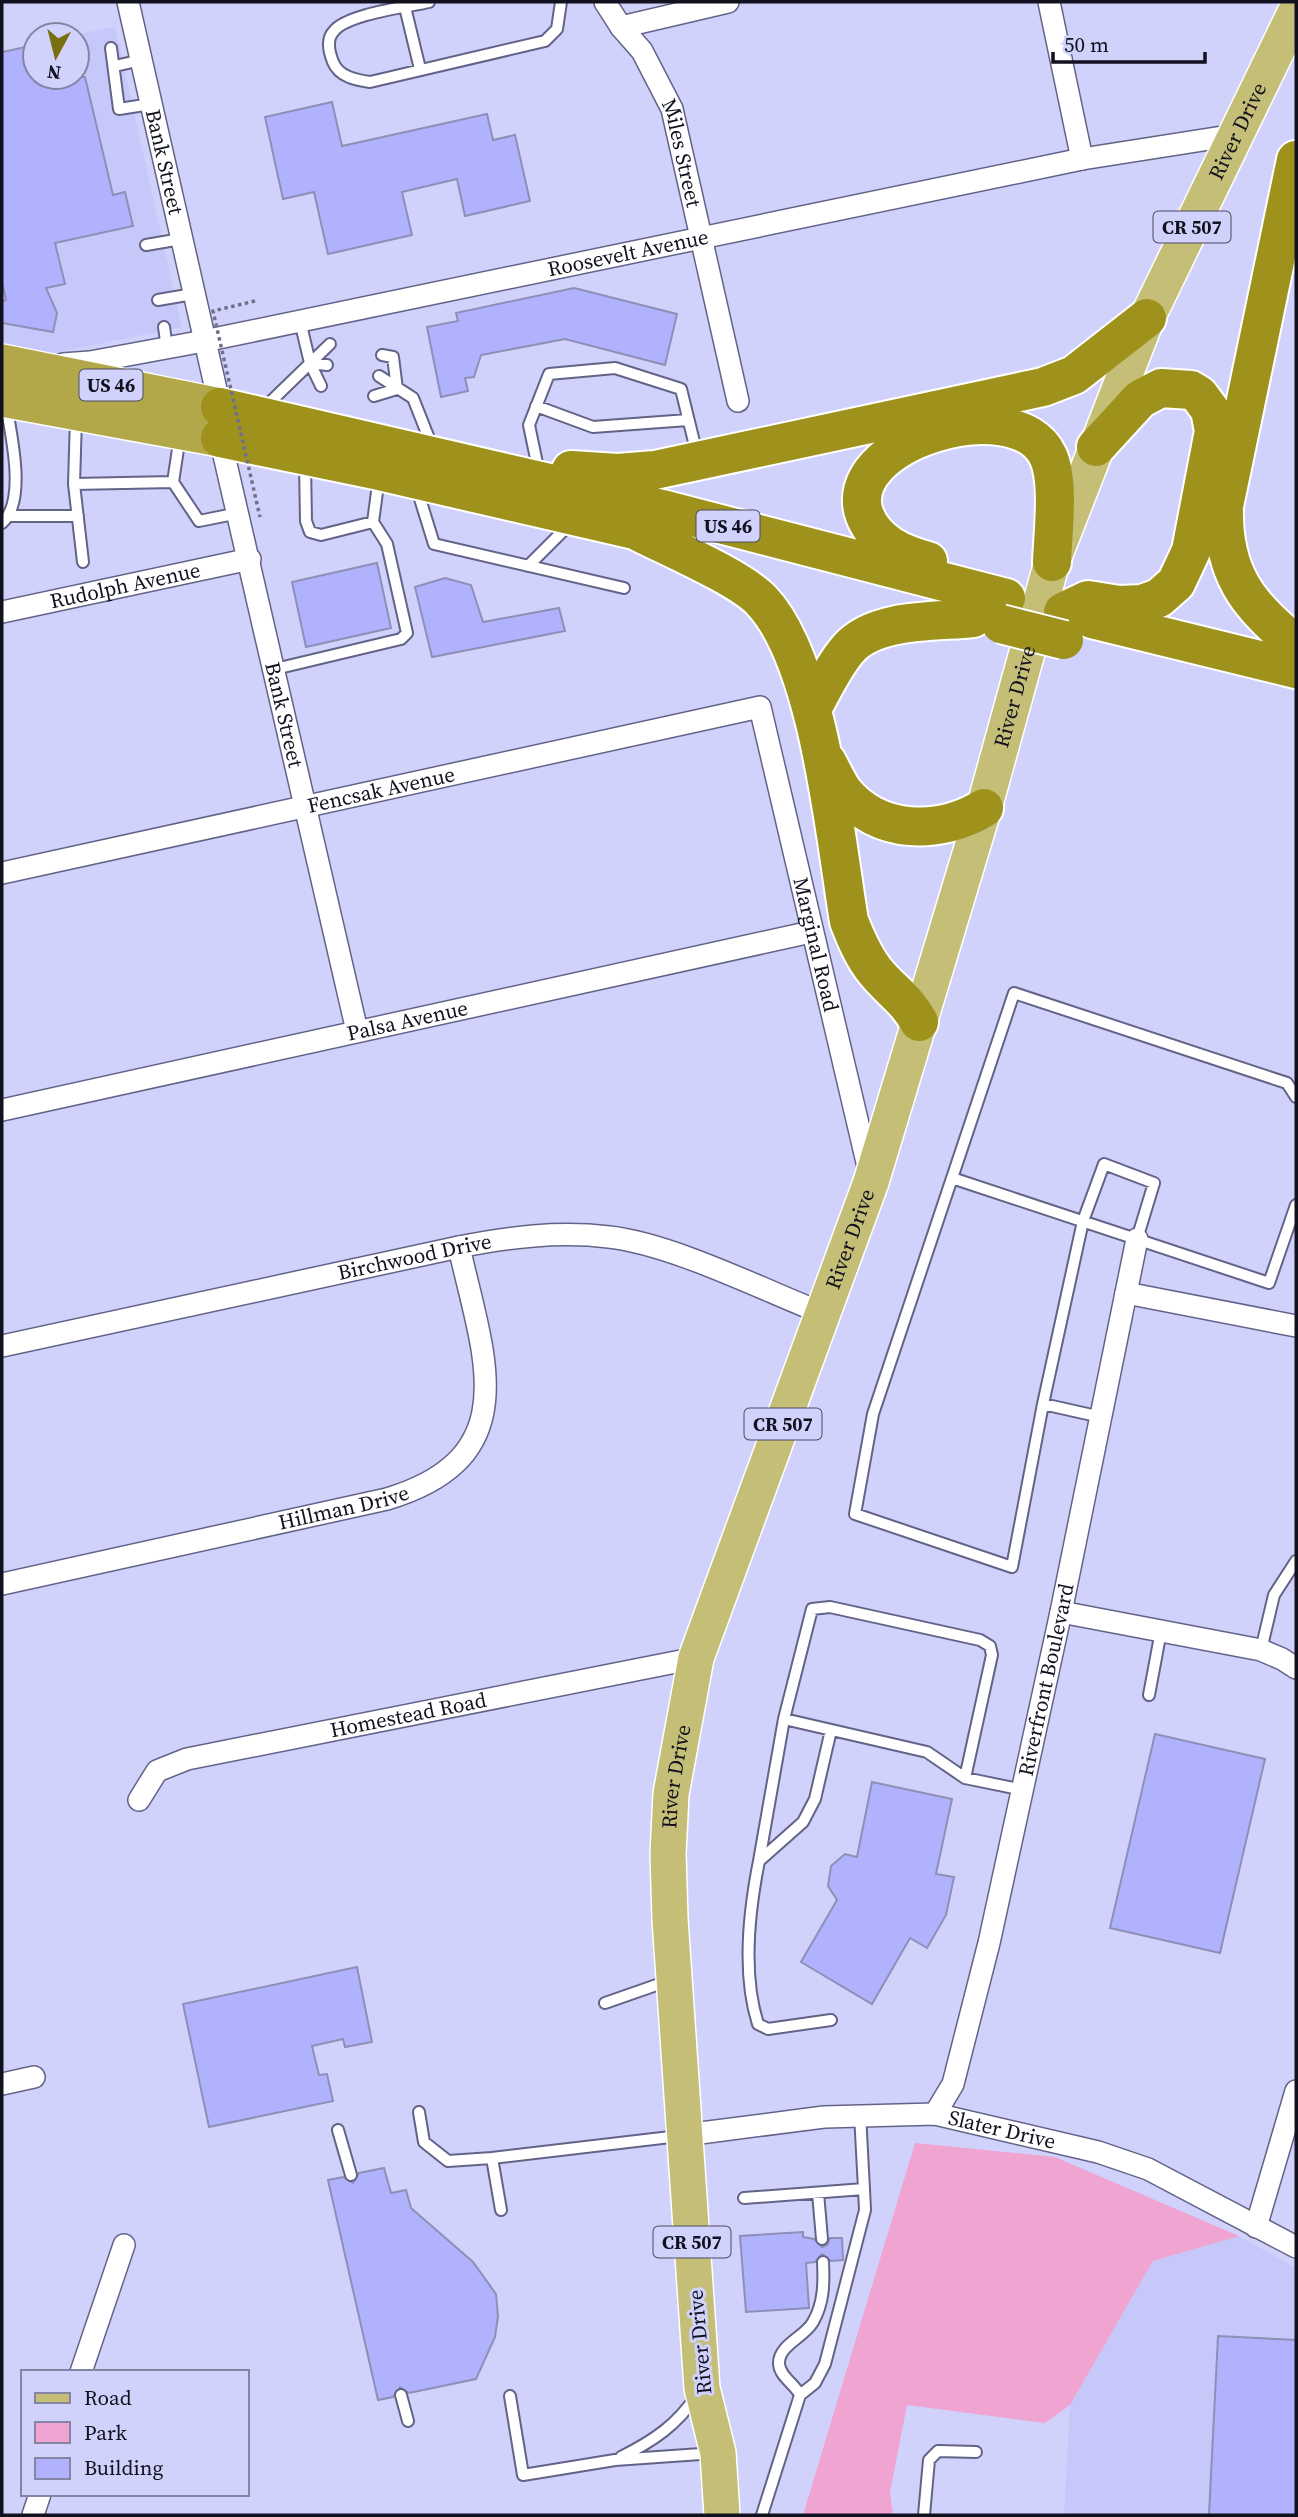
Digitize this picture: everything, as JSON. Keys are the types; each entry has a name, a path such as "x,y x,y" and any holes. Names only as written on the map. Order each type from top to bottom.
{"highway":[{"path":"1296,160 1224,506 1223,525 1232,569 1241,587 1261,614 1296,644"},
{"path":"496,469 538,468 618,473 700,461 1043,387 1074,375 1147,318"},
{"name":"US 46","path":"7,381 76,412 180,431 257,415 410,468 577,517 985,607 1296,687"},
{"name":"US 46","path":"7,381 220,422 305,456 410,468 496,469 985,607"},
{"path":"1063,626 1088,600 1119,605 1142,604 1159,598 1177,583 1191,551 1214,431 1210,410 1199,395 1191,390 1161,388 1140,399 1096,447"},
{"path":"985,607 930,562 908,556 880,538 867,522 862,504 870,475 884,460 912,442 943,430 976,425 1008,427 1028,435 1043,448 1052,466 1052,562"},
{"path":"635,530 759,597 776,618 789,645 812,709 849,921 860,949 876,974 909,1004 919,1021"},
{"path":"812,709 849,648 869,633 985,607"},
{"path":"820,751 843,791 858,805 890,822 924,828 943,826 964,821 984,808"}],"main road":[{"name":"River Drive","path":"722,2515 718,2453 702,2388 674,1979 669,1826 680,1738 696,1658 872,1182 984,808 1052,562 1147,318 1296,11"}],"street":[{"name":"Bank Street","path":"128,2 220,422 249,515 250,559 357,1031"},
{"name":"Miles Street","path":"605,2 621,27 642,51 672,109 738,401"},
{"path":"621,27 728,2"},
{"path":"1049,2 1082,159"},
{"name":"Roosevelt Avenue","path":"7,381 90,362 166,338 204,341 1082,159 1235,135"},
{"name":"Rudolph Avenue","path":"2,612 250,559"},
{"name":"Fencsak Avenue","path":"2,873 761,707"},
{"name":"Marginal Road","path":"761,707 811,932 872,1182"},
{"name":"Palsa Avenue","path":"2,1110 811,932"},
{"name":"Birchwood Drive","path":"2,1346 459,1247 506,1238 560,1234 611,1237 661,1250 822,1313"},
{"name":"Riverfront Boulevard","path":"934,2114 953,2084 1023,1790 1137,1239"},
{"name":"Hillman Drive","path":"2,1584 387,1499 421,1489 450,1470 474,1444 485,1408 487,1371 459,1247"},
{"path":"1126,1293 1296,1326"},
{"path":"1061,1612 1261,1650 1283,1658 1296,1668"},
{"name":"Homestead Road","path":"139,1800 157,1771 187,1759 696,1658"},
{"path":"2,2084 34,2077"},
{"path":"1256,2227 1296,2091"},
{"name":"Slater Drive","path":"685,2135 860,2114 934,2114 1064,2143 1148,2169 1296,2247"},
{"path":"82,2370 124,2245"},
{"path":"33,2515 39,2496"}],"lane":[{"path":"429,2 345,22 332,32 329,46 334,66 352,80 370,82 545,41 557,29 561,2"},
{"path":"405,8 420,69"},
{"path":"111,48 115,66 113,81 119,108 151,104"},
{"path":"115,66 141,60"},
{"path":"146,245 181,239"},
{"path":"158,300 193,294"},
{"path":"300,321 310,363 321,386"},
{"path":"257,415 330,344"},
{"path":"383,355 393,357 397,389"},
{"path":"310,363 327,365"},
{"path":"538,468 528,425 549,374 615,368 681,389 700,461"},
{"path":"379,376 413,398 410,468 434,544 624,588"},
{"path":"7,381 15,459 6,520 78,516"},
{"path":"374,396 397,389"},
{"path":"536,406 593,427 688,420"},
{"path":"76,412 74,484 83,562"},
{"path":"180,431 173,482 199,521 249,515"},
{"path":"305,456 306,521 310,532 321,535 373,523 410,468"},
{"path":"74,484 173,482"},
{"path":"528,566 577,517"},
{"path":"275,669 401,639 407,633 387,544 373,523"},
{"path":"1137,1239 1154,1182 1104,1164 1083,1221 1043,1404 1012,1567 855,1514 873,1414 1014,993 1287,1083 1296,1097"},
{"path":"951,1178 1269,1283 1296,1205"},
{"path":"1043,1404 1101,1417"},
{"path":"1261,1650 1273,1595 1296,1561"},
{"path":"831,2020 768,2029 758,2024 748,1939 749,1907 783,1719 809,1615 815,1607 830,1607 986,1643 992,1655 965,1778"},
{"path":"1149,1695 1161,1631"},
{"path":"783,1719 927,1752 965,1778 1023,1790"},
{"path":"759,1860 803,1822 815,1799 831,1730"},
{"path":"605,2003 674,1979"},
{"path":"419,2112 424,2142 448,2161 685,2135"},
{"path":"762,2515 800,2395 815,2383 825,2364 865,2210 860,2114"},
{"path":"338,2130 351,2175"},
{"path":"492,2158 501,2210"},
{"path":"744,2198 864,2189"},
{"path":"818,2193 822,2239"},
{"path":"800,2395 780,2370 779,2359 784,2349 813,2322 823,2292 823,2262"},
{"path":"615,2460 652,2441 681,2418 702,2388"},
{"path":"401,2395 408,2421"},
{"path":"510,2396 523,2475 615,2460 718,2453"},
{"path":"924,2515 929,2460 938,2451 976,2452"}],"path":[{"path":"249,515 213,311 255,301"}],"shaded area":[{"path":"115,26 182,327 54,353 2,346 2,52 21,48 21,91 91,91 91,32"},
{"path":"1239,2236 1296,2268 1296,2515 1064,2515 1070,2405 1153,2261"}],"green space":[{"path":"915,2143 1055,2157 1239,2236 1153,2261 1070,2405 1045,2423 907,2405 890,2492 893,2515 803,2515"}],"building":[{"path":"21,48 21,91 88,91 113,195 125,192 133,226 55,243 65,284 46,288 57,313 53,332 2,323 2,301 6,300 2,283 2,52"},
{"path":"332,102 342,146 487,114 493,140 515,135 530,201 465,216 457,179 402,192 412,235 328,254 314,192 283,199 265,117"},
{"path":"574,288 677,314 665,365 565,339 481,355 474,377 465,378 468,391 441,397 427,327 458,321 456,313"},
{"path":"377,563 391,628 306,647 292,582"},
{"path":"445,578 471,585 483,622 559,608 565,631 432,657 415,587"},
{"path":"1155,1734 1265,1759 1220,1953 1110,1928"},
{"path":"872,1782 952,1799 936,1874 954,1877 946,1915 927,1948 910,1938 872,2004 801,1962 837,1900 828,1886 831,1866 845,1854 857,1857"},
{"path":"357,1967 372,2042 345,2047 343,2039 312,2046 319,2075 327,2074 333,2101 209,2127 183,2004"},
{"path":"384,2168 391,2193 406,2190 411,2208 473,2262 496,2294 498,2316 495,2337 476,2379 409,2393 400,2387 393,2397 378,2400 328,2180 343,2177 353,2183 359,2173"},
{"path":"803,2232 803,2237 814,2239 822,2247 827,2245 830,2238 842,2238 843,2260 831,2261 822,2254 815,2262 806,2263 809,2308 746,2312 740,2236"},
{"path":"1218,2336 1296,2340 1296,2515 1209,2515"}]}
